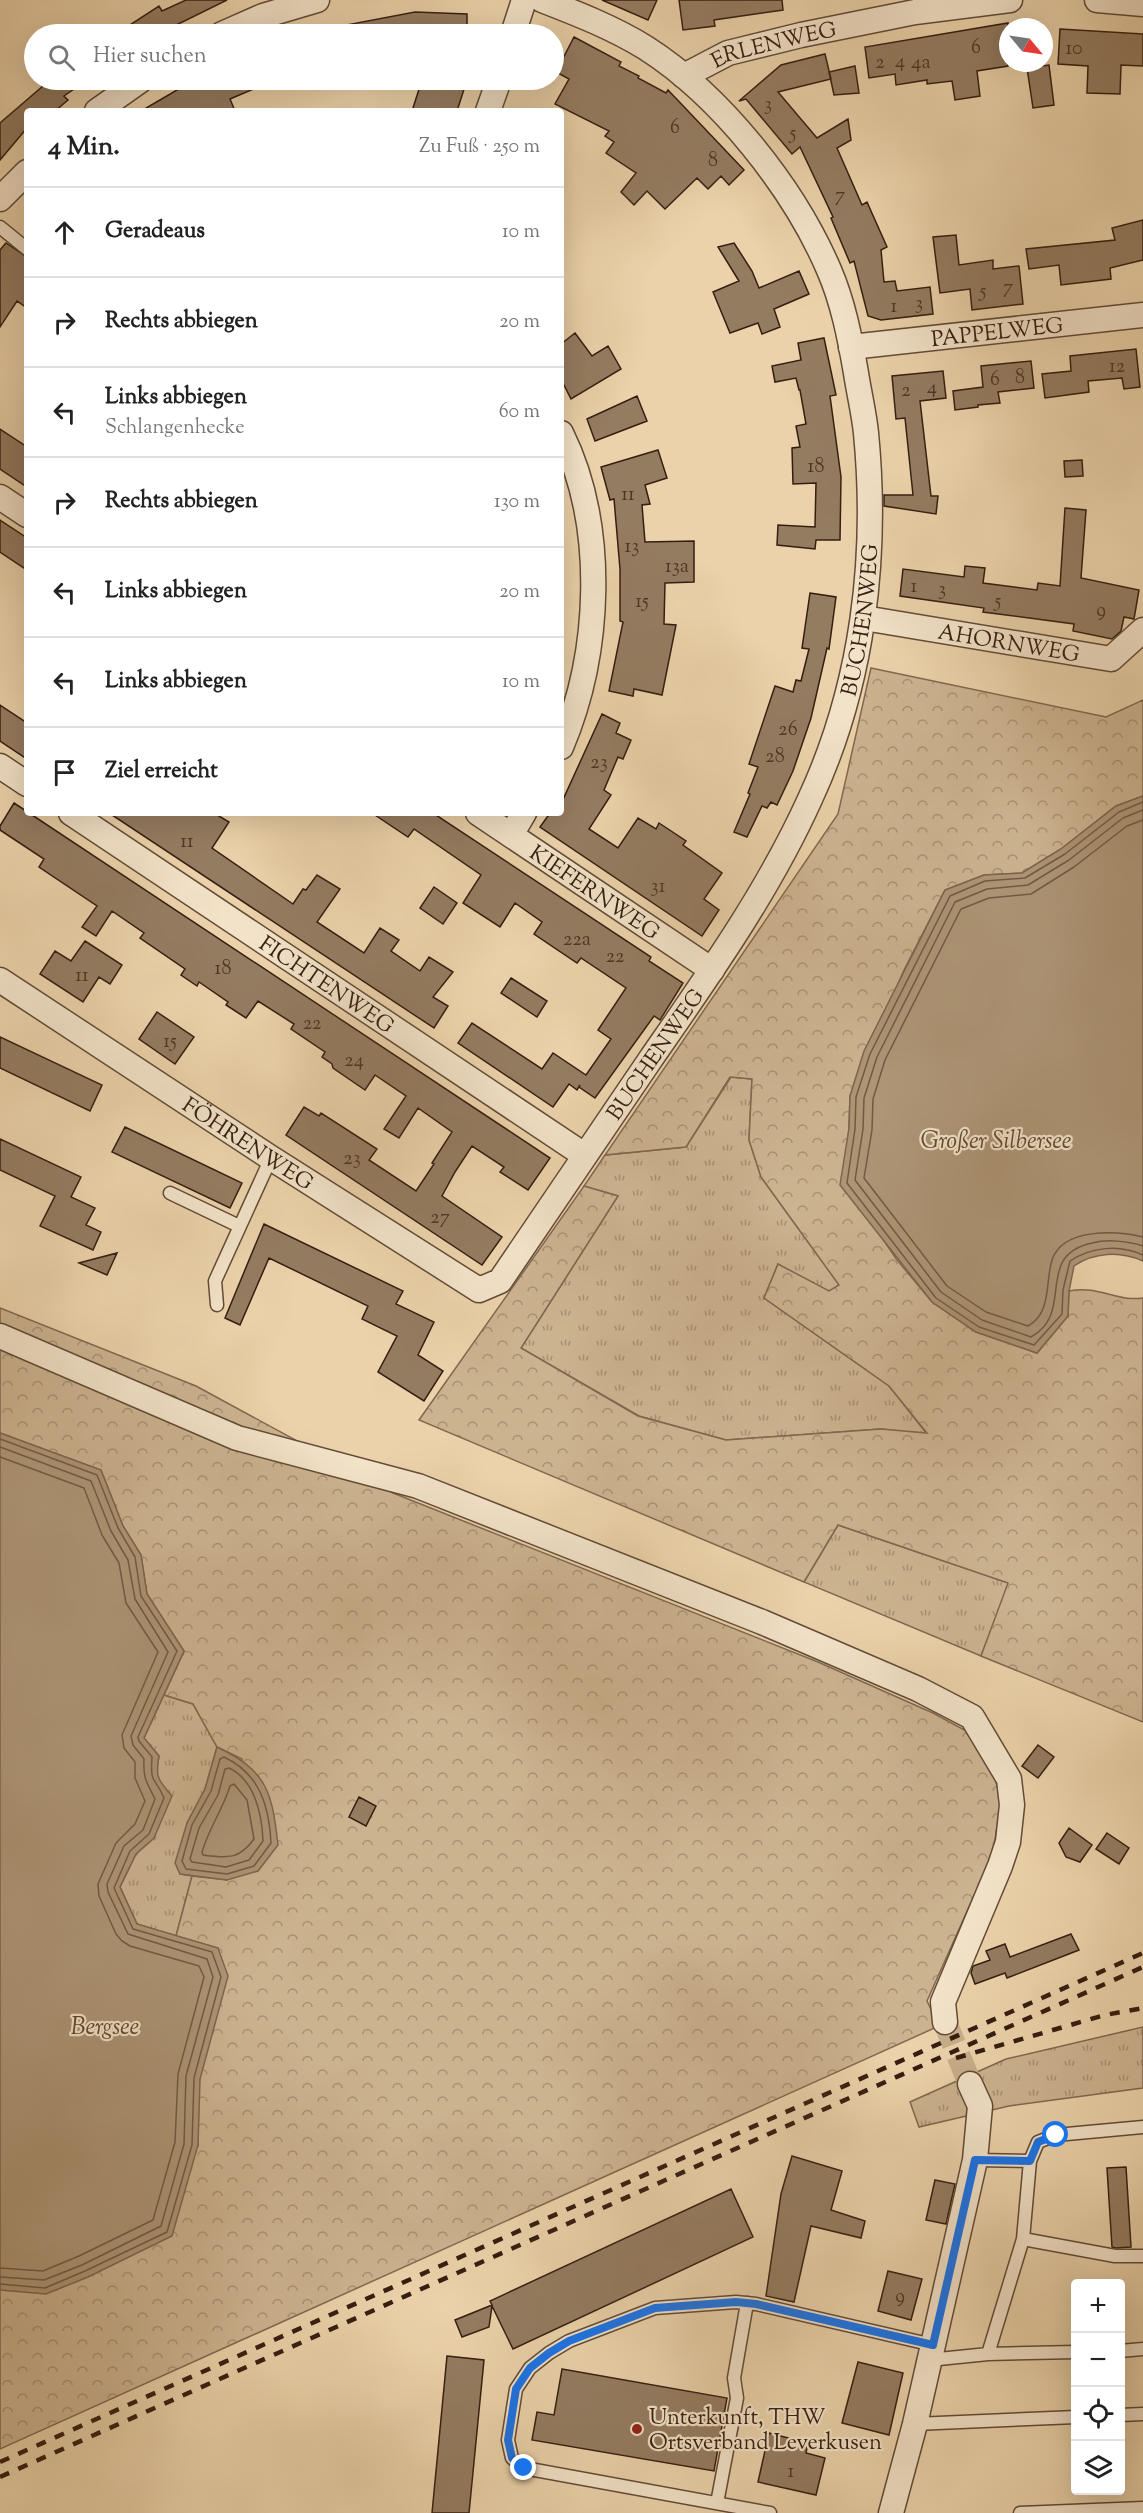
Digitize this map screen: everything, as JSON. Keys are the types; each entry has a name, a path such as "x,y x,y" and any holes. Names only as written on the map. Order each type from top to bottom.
{"street":[{"path":"245,24 263,16 317,0"},
{"path":"516,24 524,0"},
{"name":"BUCHENWEG","path":"500,1281 712,970 768,878 810,799 849,692 864,618 870,516 866,431 843,309 829,269 796,208 762,158 725,114 684,76 646,48 605,26 542,0"},
{"name":"ERLENWEG","path":"684,76 728,53 801,35 915,12 1010,0"},
{"path":"1097,0 1143,4"},
{"path":"101,108 127,90"},
{"path":"489,108 495,90"},
{"path":"0,199 24,175"},
{"name":"PAPPELWEG","path":"851,347 1143,315"},
{"path":"564,442 583,498 593,546 593,607 587,663 564,740"},
{"path":"0,497 24,513"},
{"name":"AHORNWEG","path":"864,618 1111,659 1143,630"},
{"path":"0,766 24,782"},
{"name":"FICHTENWEG","path":"75,816 584,1155"},
{"name":"KIEFERNWEG","path":"483,816 712,970"},
{"path":"512,835 522,816"},
{"name":"FÖHRENWEG","path":"0,980 271,1158 479,1290 500,1281"},
{"path":"0,1336 237,1438 418,1486 762,1622 918,1689 972,1717 1009,1779 1012,1805 1008,1842 1000,1866 943,2002 945,2022"},
{"path":"891,2513 915,2424 975,2160 980,2106 970,2084"}],"lane":[{"path":"0,227 24,247"},
{"path":"217,1305 214,1281 271,1158"},
{"path":"170,1193 239,1226"},
{"path":"988,2354 1023,2239 1030,2161 1038,2142 1056,2135 1143,2127"},
{"path":"975,2160 1030,2161"},
{"path":"1023,2239 1115,2256 1143,2256"},
{"path":"770,2513 524,2468 512,2458 508,2440 516,2389 530,2368 569,2341 655,2308 736,2302 747,2303 931,2353 1071,2352"},
{"path":"717,2503 737,2398 734,2378 747,2303"},
{"path":"1125,2350 1143,2349"},
{"path":"1125,2415 1143,2414"},
{"path":"915,2424 1071,2417"},
{"path":"1020,2513 1143,2508"}],"green space":[{"path":"871,668 1106,717 1143,700 1143,796 1116,806 1061,849 1022,873 984,875 945,890 904,970 850,1096 849,1128 878,1232 897,1260 932,1302 976,1332 1037,1353 1068,1316 1069,1291 1089,1290 1124,1298 1143,1298 1143,1722 981,1656 1008,1583 838,1525 804,1582 419,1420 584,1186 618,1196 521,1348 638,1416 726,1440 881,1429 927,1433 889,1386 764,1298 778,1264 829,1291 839,1285 761,1177 749,1140 752,1079 730,1077 686,1147 605,1155 838,814"},
{"path":"731,1077 752,1079 749,1140 761,1177 840,1286 829,1292 778,1264 764,1298 889,1386 927,1434 881,1429 726,1440 639,1416 521,1348 618,1196 584,1186 605,1155 686,1147"},
{"path":"0,1308 196,1386 393,1493 818,1662 933,1713 970,1733 994,1775 1001,1800 993,1853 927,2001 939,2026 0,2449 0,2290 198,2146 199,2079 218,1948 176,1936 192,1876 227,1880 242,1759 217,1747 193,1704 164,1695 184,1651 147,1594 141,1555 123,1526 101,1470 0,1433"},
{"path":"838,1525 1009,1583 981,1656 804,1582"},
{"path":"164,1695 193,1704 217,1747 205,1789 187,1823 180,1874 192,1876 176,1936 137,1924 120,1887 136,1854 154,1838 159,1781 156,1772 159,1756 144,1738"},
{"path":"1143,2027 1143,2088 1009,2106 919,2127 910,2102 1006,2059"}],"water":[{"name":"Großer Silbersee","path":"1143,796 1143,1261 1107,1254 1090,1258 1074,1266 1069,1291 1068,1316 1037,1353 976,1332 932,1302 840,1185 849,1128 850,1096 864,1051 945,890 984,875 1022,873 1061,849 1116,806"},
{"name":"Bergsee","path":"0,1433 101,1470 123,1526 141,1555 147,1594 184,1651 144,1738 159,1756 157,1769 159,1778 172,1796 154,1838 136,1854 120,1887 137,1924 218,1948 228,1976 200,2079 198,2145 172,2236 88,2277 46,2294 0,2290"},
{"path":"217,1747 247,1765 264,1786 270,1797 278,1845 258,1871 227,1880 180,1874 175,1863 187,1823 205,1789"}],"building":[{"path":"186,0 227,0 178,24 131,24 159,6 162,11"},
{"path":"602,0 657,0 648,20"},
{"path":"679,0 782,0 783,10 714,20 715,26 683,30"},
{"path":"415,12 467,14 467,24 352,24"},
{"path":"999,25 999,67 977,71 980,96 955,100 952,81 927,84 927,80 896,85 895,74 869,78 865,47"},
{"path":"1060,29 1143,34 1143,66 1121,65 1120,94 1087,93 1088,66 1058,64"},
{"path":"574,37 621,62 619,66 639,76 638,78 666,93 668,90 744,170 729,185 721,176 708,189 697,178 665,209 647,191 634,205 621,192 636,173 606,153 614,142 605,136 609,131 555,104 569,79 564,76 564,56"},
{"path":"825,54 831,79 778,92 817,138 848,119 851,140 837,148 862,205 867,202 887,247 881,250 884,282 895,281 897,291 930,287 933,314 881,320 868,316 854,261 850,263 831,218 833,217 800,147 792,154 746,99 739,101 781,65"},
{"path":"855,66 859,93 834,95 829,72"},
{"path":"1028,72 1050,72 1054,105 1033,108"},
{"path":"38,90 73,90 64,96 68,100 59,108 24,108 24,132 0,160 0,123"},
{"path":"177,90 251,90 230,99 234,108 146,108"},
{"path":"419,90 464,90 458,108 413,108"},
{"path":"1143,220 1143,260 1110,268 1111,279 1061,285 1059,265 1029,269 1026,249 1115,240 1112,228"},
{"path":"956,235 959,265 993,260 993,269 1019,266 1023,304 972,310 970,289 940,293 933,237"},
{"path":"6,243 24,255 24,306 17,301 0,327 0,250"},
{"path":"734,243 752,271 759,288 799,271 809,294 774,309 780,327 762,334 758,323 730,333 713,292 739,281 718,247"},
{"path":"575,333 592,356 608,346 621,369 571,399 564,385 564,342"},
{"path":"824,338 836,395 830,396 841,477 840,540 816,540 815,549 777,545 778,525 815,527 816,483 793,484 792,448 800,447 796,426 806,424 800,390 796,378 775,382 772,366 801,360 798,343"},
{"path":"1136,349 1140,387 1124,389 1122,378 1088,381 1089,392 1045,398 1042,374 1071,371 1070,356"},
{"path":"1031,361 1034,388 998,392 1000,403 955,410 953,391 983,387 981,366"},
{"path":"943,371 946,398 920,401 931,496 938,496 936,514 884,506 884,495 913,495 905,418 896,419 892,376"},
{"path":"637,396 647,421 595,441 587,419"},
{"path":"0,429 24,445 24,485 0,469"},
{"path":"658,450 667,478 645,485 650,504 642,505 645,542 694,541 694,582 665,583 664,624 676,625 662,695 634,689 633,696 609,691 623,622 620,621 620,569 614,499 610,500 601,467"},
{"path":"1082,460 1083,476 1065,477 1064,461"},
{"path":"1065,508 1086,510 1081,578 1139,590 1134,619 1124,617 1121,631 1112,639 1073,631 1074,624 983,612 984,608 900,596 903,569 964,577 965,566 985,568 983,583 1037,590 1038,583 1060,586"},
{"path":"0,520 24,536 24,568 0,552"},
{"path":"810,593 836,597 829,649 827,648 811,718 793,771 777,805 771,802 767,808 762,806 747,837 734,832 750,794 748,793 758,767 749,764 775,686 793,692 796,680 801,681 809,649 802,648"},
{"path":"0,705 24,721 24,757 0,741"},
{"path":"602,714 620,723 616,733 631,740 623,759 618,757 604,790 611,795 589,829 618,848 638,818 656,829 659,823 686,841 683,845 722,873 704,899 719,910 702,936 540,827 548,816 564,816 564,797"},
{"path":"14,803 24,810 24,816 34,816 550,1158 528,1190 500,1172 504,1167 472,1146 455,1172 442,1196 502,1237 482,1265 286,1135 304,1107 319,1116 321,1113 377,1149 369,1160 416,1191 452,1132 418,1108 399,1138 384,1129 406,1096 375,1075 365,1090 333,1068 332,1064 322,1057 325,1052 291,1029 294,1024 258,1001 246,1018 226,1005 228,1002 199,982 197,986 181,975 185,969 140,938 144,933 112,911 96,936 82,927 97,906 39,867 44,859 0,830 0,826"},
{"path":"114,816 219,816 229,822 212,848 293,904 303,889 306,890 317,875 340,889 317,922 364,953 380,928 399,940 391,951 420,971 429,957 453,972 433,997 448,1006 434,1028"},
{"path":"376,816 438,816 651,957 649,961 683,983 660,1020 654,1016 595,1098 579,1087 580,1085 577,1090 569,1084 553,1107 458,1043 472,1023 542,1069 553,1053 586,1075 611,1039 598,1030 626,988 581,958 577,963 534,934 542,922 515,903 500,927 463,903 481,875 414,829 408,837"},
{"path":"434,887 457,903 443,924 420,908"},
{"path":"85,941 122,965 110,984 99,977 83,1002 40,974 55,951 71,961"},
{"path":"511,978 547,1001 537,1017 501,993"},
{"path":"157,1012 194,1037 175,1064 139,1039"},
{"path":"0,1037 102,1085 90,1111 0,1068"},
{"path":"125,1127 242,1183 230,1208 112,1152"},
{"path":"0,1139 81,1177 71,1197 95,1208 86,1225 101,1232 93,1250 40,1226 55,1196 0,1170"},
{"path":"264,1224 403,1291 396,1304 434,1322 418,1355 443,1371 424,1401 378,1372 397,1336 362,1319 368,1306 269,1258 240,1325 225,1318"},
{"path":"117,1253 107,1275 79,1263"},
{"path":"1038,1745 1054,1757 1038,1778 1022,1766"},
{"path":"359,1797 376,1806 366,1826 349,1817"},
{"path":"1069,1828 1092,1845 1080,1862 1066,1857 1059,1843"},
{"path":"1107,1833 1129,1848 1119,1864 1096,1849"},
{"path":"1071,1934 1079,1950 1007,1978 1005,1973 975,1984 971,1973 973,1966 990,1960 986,1951 1005,1944 1010,1957"},
{"path":"792,2156 842,2171 831,2210 865,2221 861,2238 811,2226 794,2302 766,2296 781,2194"},
{"path":"1126,2167 1131,2247 1116,2248 1112,2247 1107,2168"},
{"path":"935,2180 955,2184 946,2224 926,2220"},
{"path":"731,2189 753,2237 513,2349 492,2306 489,2327 462,2337 455,2320 492,2305 490,2301"},
{"path":"888,2271 922,2279 911,2320 878,2311"},
{"path":"447,2356 484,2360 469,2513 432,2513"},
{"path":"858,2362 903,2373 889,2435 842,2423"},
{"name":"Unterkunft, THW Ortsverband Leverkusen","path":"562,2369 727,2398 714,2471 532,2440 537,2412 554,2415"},
{"path":"769,2433 808,2443 806,2453 825,2458 816,2495 758,2482"}],"tunnel":[{"path":"945,2022 970,2084"}],"railway":[{"path":"0,2462 1143,1953"},
{"path":"0,2477 1143,1967"},
{"path":"956,2058 1105,2015 1143,2008"}],"place":[{"name":"Unterkunft, THW Ortsverband Leverkusen","path":"637,2429"}],"route":[{"path":"524,2468 512,2458 508,2440 516,2389 530,2368 569,2341 655,2308 736,2302 756,2304 933,2345 975,2160 1030,2161 1038,2142 1056,2135"}]}
